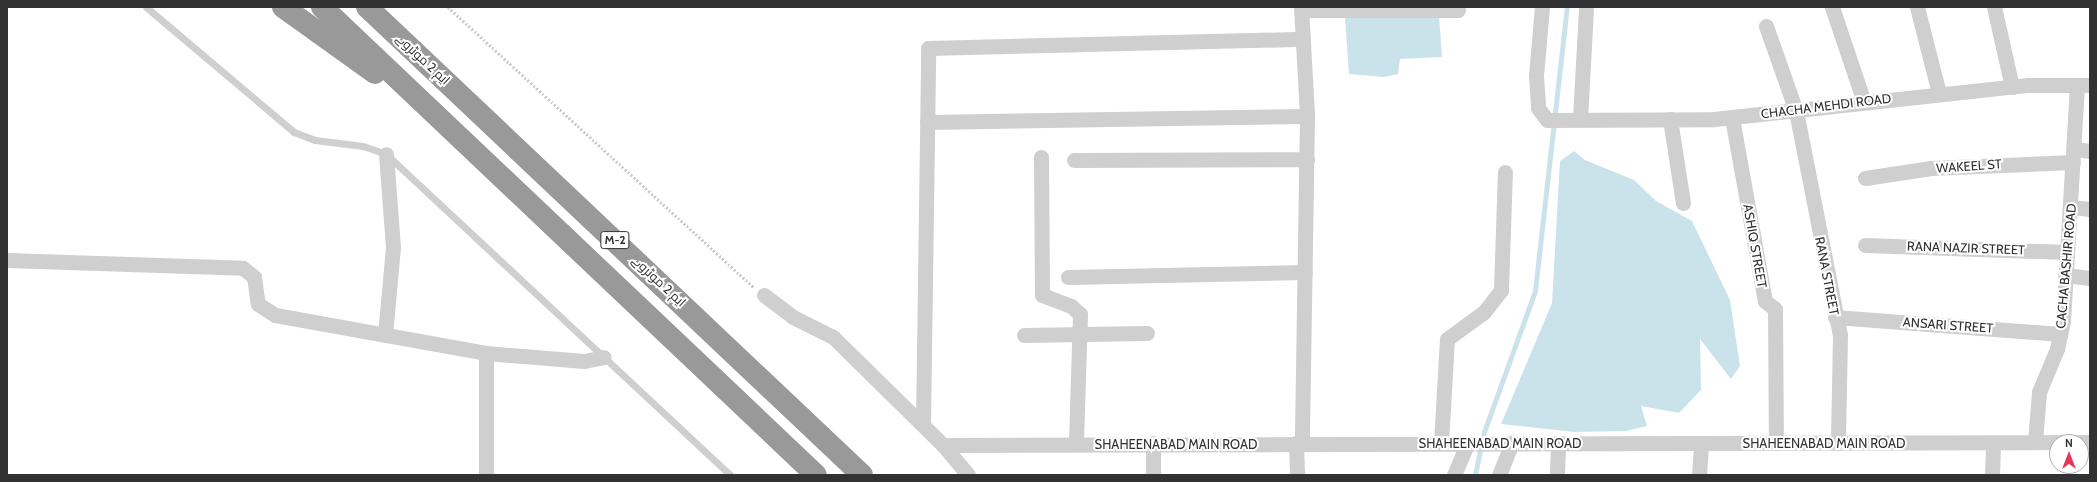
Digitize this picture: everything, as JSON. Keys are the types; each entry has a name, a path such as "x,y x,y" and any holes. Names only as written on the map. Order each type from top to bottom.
{"highway":[{"path":"284,7 454,130"},
{"name":"M-2","path":"322,7 692,355 816,475"},
{"name":"ایم 2 موٹروے","path":"367,7 862,475"},
{"path":"692,355 804,475"}],"street":[{"name":"CHACHA MEHDI ROAD","path":"1542,7 1536,76 1538,108 1554,120 1670,120 1732,118 1864,102 2012,87 2084,85"},
{"path":"1580,119 1586,7"},
{"path":"1832,7 1864,102"},
{"path":"1917,7 1939,94"},
{"path":"1994,7 2012,87"},
{"path":"1297,475 1305,272 1307,159 1307,116 1301,9 1458,10"},
{"name":"RANA STREET","path":"1766,26 1796,111 1835,317 1840,335 1838,443"},
{"path":"923,425 928,48 1303,39"},
{"name":"CACHA BASHIR ROAD","path":"2035,442 2039,392 2060,334 2073,155 2084,85"},
{"path":"927,122 1307,116"},
{"name":"ASHIQ STREET","path":"1732,118 1765,301 1776,309 1776,443"},
{"path":"1670,120 1683,202"},
{"name":"WAKEEL ST","path":"1865,178 1938,168 2073,155 2090,151"},
{"path":"385,335 393,247 386,154"},
{"path":"1041,157 1042,295 1076,309 1080,314 1076,444"},
{"path":"1074,160 1307,159"},
{"path":"1441,443 1447,339 1484,312 1501,290 1505,172"},
{"path":"2070,207 2090,209"},
{"name":"RANA NAZIR STREET","path":"1865,245 2067,252"},
{"path":"7,260 243,268 254,277 258,304 265,311 486,353 584,362 604,357"},
{"path":"1068,277 1305,272"},
{"path":"2065,275 2090,278"},
{"path":"764,295 793,317 833,337 923,425 968,475"},
{"name":"ANSARI STREET","path":"1835,317 2060,334"},
{"path":"1024,335 1147,332"},
{"path":"486,353 486,475"},
{"name":"SHAHEENABAD MAIN ROAD","path":"943,446 1152,443 1467,444 2049,442"},
{"path":"1152,443 1152,475"},
{"path":"1499,475 1512,443"},
{"path":"1557,475 1558,443"},
{"path":"1699,475 1701,443"},
{"path":"1992,475 1993,443"},
{"path":"1454,475 1467,444"}],"lane":[{"path":"146,7 294,132 315,140 363,146 386,154 730,475"}],"path":[{"path":"448,7 764,295"}],"water":[{"path":"1439,15 1442,57 1400,59 1398,74 1384,77 1349,74 1345,18"},
{"path":"1574,151 1585,160 1634,180 1656,201 1692,221 1730,300 1740,366 1731,379 1700,339 1701,390 1679,413 1641,406 1647,426 1626,431 1574,432 1501,424 1552,303 1560,161"}],"waterway":[{"path":"1475,475 1484,432 1535,291 1567,7"}]}
